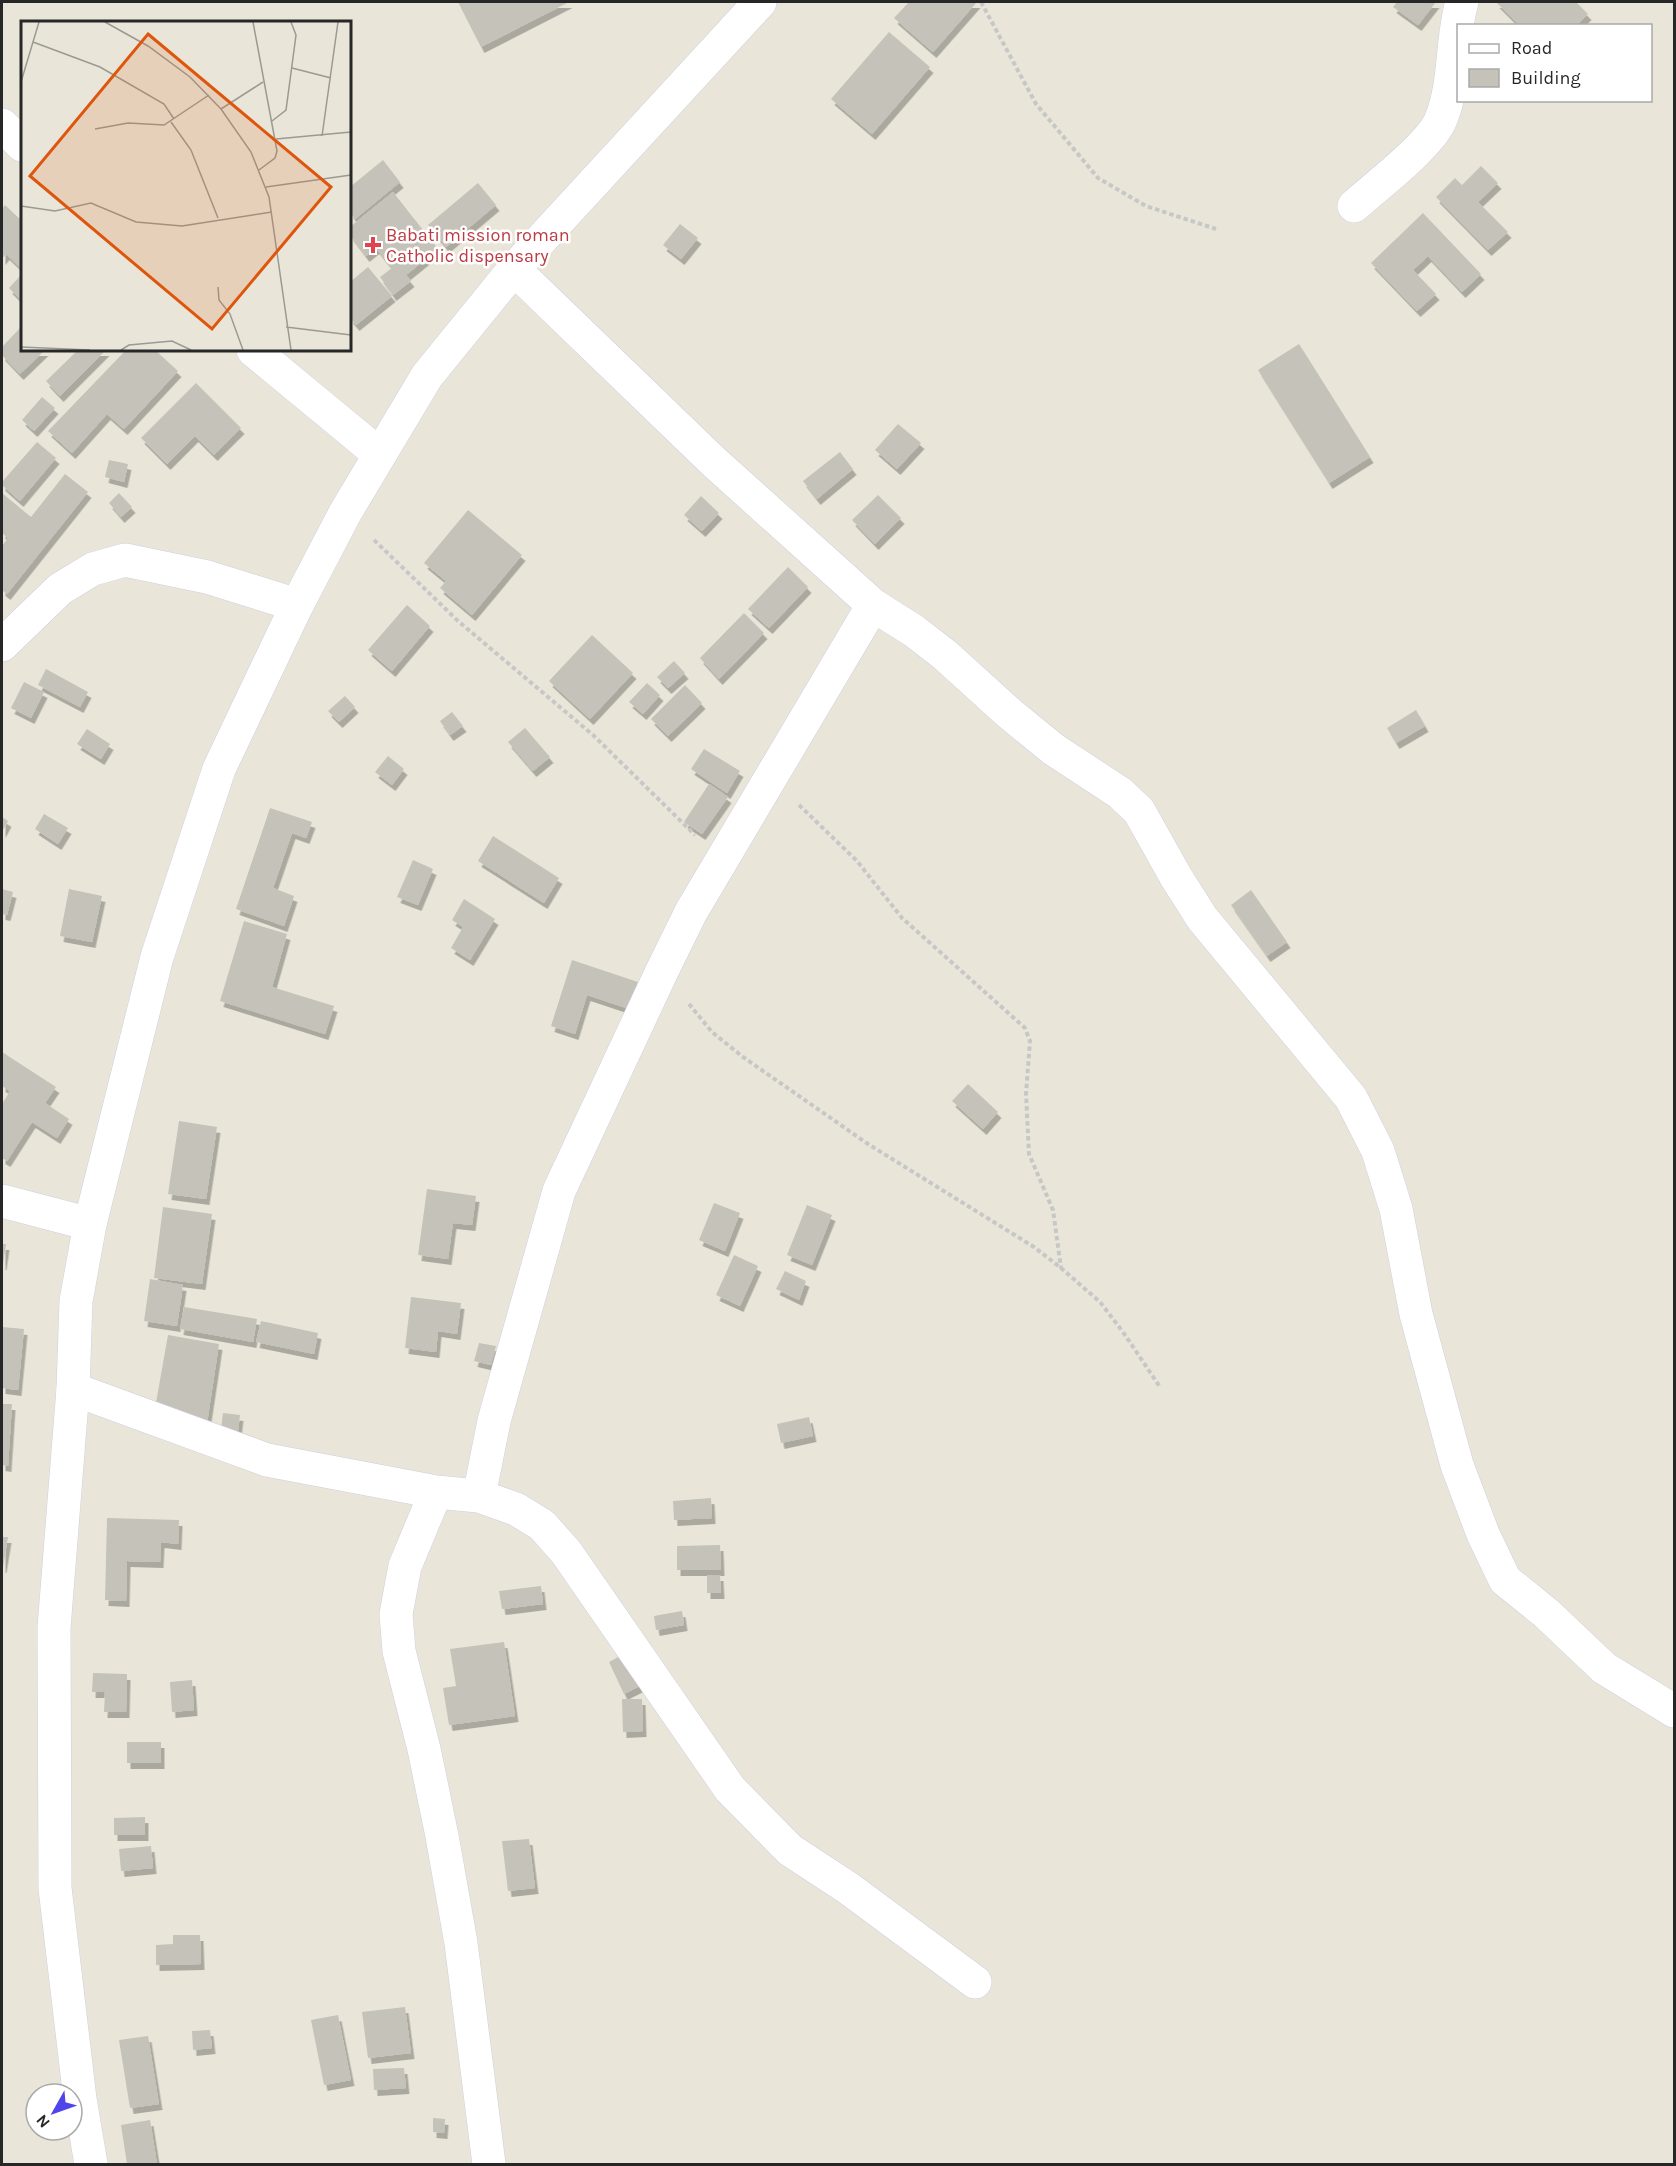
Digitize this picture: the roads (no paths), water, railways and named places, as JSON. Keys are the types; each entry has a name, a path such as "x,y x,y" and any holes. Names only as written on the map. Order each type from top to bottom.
{"street":[{"path":"91,2164 80,2099 55,1888 54,1628 73,1389 76,1301 90,1224 157,957 219,769 297,605 345,513 427,376 514,269 760,2"},
{"path":"1458,24 1462,2"},
{"path":"1354,206 1424,144 1441,121 1449,87 1457,30"},
{"path":"2,125 21,144"},
{"path":"514,269 714,462 873,605 945,655 1008,713 1053,749 1120,793 1139,812 1202,918 1350,1098 1378,1151 1396,1209 1416,1314 1457,1465 1483,1534 1505,1580 1546,1613 1604,1668 1674,1711"},
{"path":"254,351 379,454"},
{"path":"2,645 60,589 93,569 125,560 207,577 297,605"},
{"path":"479,1496 497,1409 559,1191 662,971 720,860 873,605"},
{"path":"2,1201 90,1224"},
{"path":"73,1389 267,1460 436,1492 479,1496 516,1509 542,1525 566,1552 730,1789 790,1850 848,1888 975,1982"},
{"path":"436,1492 405,1566 396,1614 399,1651 424,1749 442,1836 460,1943 489,2164"}],"place":[{"name":"Babati mission roman Catholic dispensary","path":"373,245"}]}
